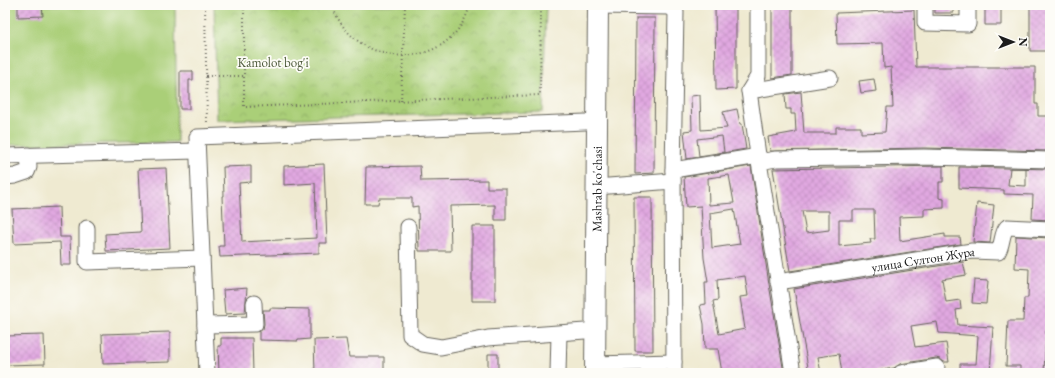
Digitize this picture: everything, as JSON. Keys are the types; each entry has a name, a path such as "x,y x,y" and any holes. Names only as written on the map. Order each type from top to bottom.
{"main road":[{"name":"Mashrab ko'chasi","path":"592,370 586,122 595,5"},
{"name":"Mashrab ko'chasi","path":"592,370 585,331 590,293 596,187 595,5"}],"street":[{"path":"592,370 674,367 673,175 676,12 670,7 595,5"},
{"path":"758,5 758,76 749,91 793,373"},
{"path":"925,5 926,23 968,24 968,5"},
{"path":"749,91 830,78"},
{"path":"207,373 197,137 586,122"},
{"path":"5,156 198,151"},
{"path":"5,176 15,176 27,172 29,167 28,155"},
{"path":"596,187 673,175 759,159 924,157 1050,160"},
{"path":"408,227 410,335 423,344 441,347 488,338 585,331"},
{"path":"87,228 87,262 202,258"},
{"name":"улица Султон Жура","path":"778,282 972,251 998,252 1002,246 1003,231 1007,228 1050,229"},
{"path":"205,326 255,324 254,303"},
{"path":"558,373 559,334"},
{"path":"901,373 937,367"}],"path":[{"path":"205,5 207,137"},
{"path":"244,5 244,108 540,94 541,5"},
{"path":"332,5 339,22 345,30 362,45 381,54 403,56 424,52 444,43 459,28 470,5"},
{"path":"401,101 405,5"},
{"path":"206,76 244,76"}],"green space":[{"path":"5,5 175,5 177,142 5,145"},
{"name":"Kamolot bog'i","path":"214,5 546,5 543,112 217,120"}],"building":[{"path":"18,5 42,5 43,16 18,17"},
{"path":"715,5 736,5 736,89 716,90"},
{"path":"772,5 792,5 792,75 772,78"},
{"path":"935,5 953,5 953,13 935,13"},
{"path":"985,5 1001,5 1001,25 985,25"},
{"path":"1030,5 1049,5 1049,51 1030,51"},
{"path":"914,10 916,67 1035,67 1035,104 1038,104 1038,116 1050,116 1050,151 924,148 770,151 768,137 796,132 795,114 791,114 791,109 786,109 785,94 801,92 804,133 836,133 836,127 861,127 861,133 885,132 887,107 893,107 891,67 884,68 883,43 837,44 836,13"},
{"path":"636,18 655,18 654,173 635,174"},
{"path":"180,71 193,71 193,80 189,80 189,109 180,109"},
{"path":"874,79 876,91 861,93 859,81"},
{"path":"700,95 701,130 727,128 723,112 737,109 740,124 742,124 746,149 687,159 684,131 692,130 691,96","holes":["722,136 724,152 699,156 697,139"]},
{"path":"324,164 327,243 319,243 319,253 220,257 219,246 224,246 222,196 224,196 223,167 251,166 251,182 239,183 242,242 317,238 315,183 284,185 284,166"},
{"path":"420,166 421,181 487,180 487,188 506,188 506,220 495,220 495,205 450,206 451,251 419,251 418,206 412,207 412,198 379,198 378,204 365,204 366,167"},
{"path":"751,166 784,373 722,373 718,349 705,349 704,324 700,305 706,304 705,282 708,282 704,258 701,206 686,207 684,177","holes":["729,175 734,203 709,205 708,178","734,209 740,244 712,248 710,213","745,276 748,296 740,297 745,329 719,334 713,301 718,300 717,280"]},
{"path":"943,166 943,182 939,182 939,198 944,199 944,208 924,209 924,216 899,217 900,241 945,234 945,237 960,237 961,244 790,271 773,169","holes":["853,210 874,210 875,239 870,239 871,243 839,246 839,220 853,220","802,211 829,211 829,230 806,233"]},
{"path":"959,167 1010,168 1008,185 1026,186 1026,168 1050,169 1050,220 1032,219 1033,195 1004,194 1004,190 959,188"},
{"path":"166,168 170,248 106,251 105,234 141,232 138,169"},
{"path":"634,197 652,197 653,351 635,351"},
{"path":"977,203 994,205 990,243 973,242"},
{"path":"59,207 60,237 70,237 71,265 61,265 60,242 14,244 12,209"},
{"path":"472,226 495,226 495,301 472,301"},
{"path":"1016,236 1050,238 1050,332 1046,331 1044,373 1020,373 1020,366 1006,366 1008,321 1023,321 1024,298 1028,298 1029,269 1015,268"},
{"path":"963,262 966,275 942,279 946,302 960,300 961,309 956,310 958,325 993,327 990,373 960,373 960,364 976,364 978,336 939,333 937,322 911,326 915,347 946,343 949,362 944,362 936,358 900,364 894,368 865,373 842,373 839,354 818,357 821,373 809,373 794,289"},
{"path":"974,280 988,281 986,304 972,303"},
{"path":"247,288 245,313 225,314 223,290"},
{"path":"270,308 310,309 310,339 298,341 259,340 259,332 263,329 264,324 263,310 270,310"},
{"path":"170,332 170,362 103,364 102,334"},
{"path":"44,335 45,364 5,365 5,336"},
{"path":"221,338 252,338 253,373 219,373 218,346 221,346"},
{"path":"346,339 349,357 384,357 384,373 315,373 314,340"},
{"path":"488,354 498,354 498,373 488,373"}]}
